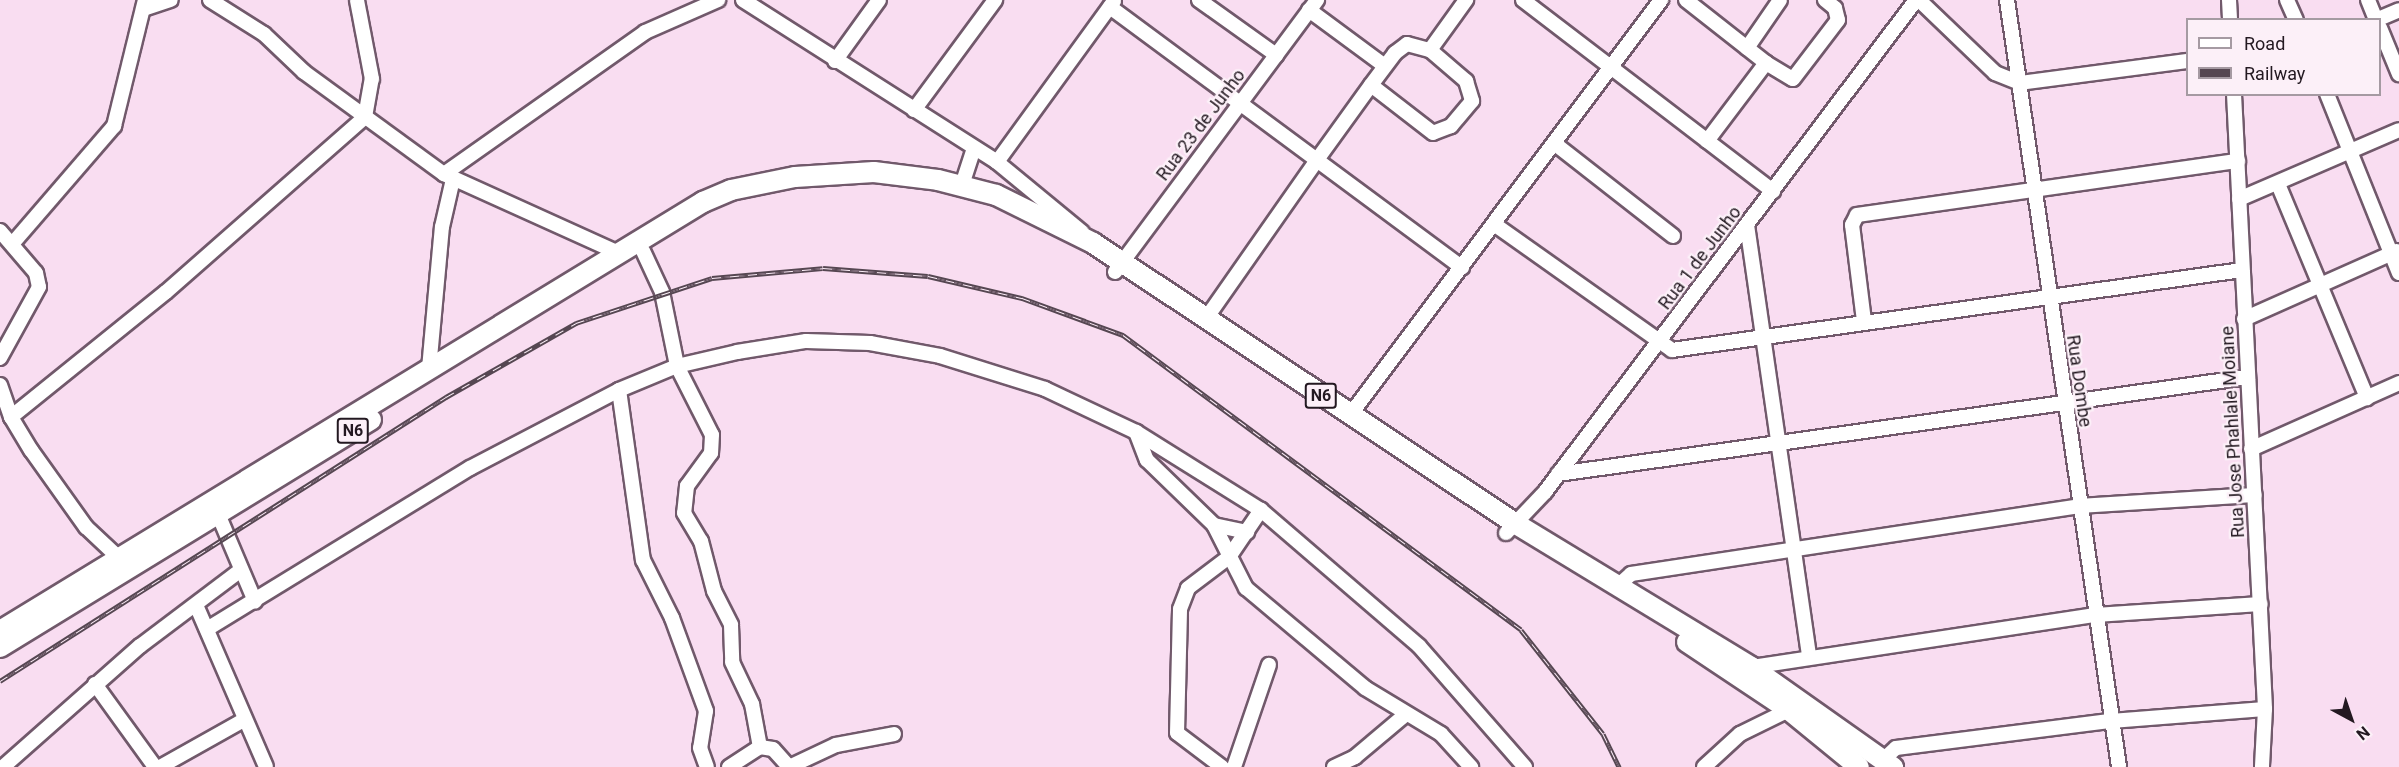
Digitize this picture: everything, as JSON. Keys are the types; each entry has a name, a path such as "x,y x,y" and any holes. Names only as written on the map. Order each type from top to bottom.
{"highway":[{"name":"N6","path":"0,631 117,557 703,202 758,183 874,172 963,185 1014,202 1094,243 1118,267 1789,710 1859,767"},
{"name":"N6","path":"0,647 643,251 736,201 798,187 875,183 957,194 981,202 1035,223 1118,267 1205,320 1350,415 1511,528 1620,584 1751,667 1889,763"}],"street":[{"path":"14,243 114,126 146,4 171,0"},
{"path":"210,0 264,34 304,72 449,176 619,253"},
{"path":"10,417 166,292 365,117 372,79 357,0"},
{"path":"429,369 449,176 645,32 718,0"},
{"path":"743,0 758,4 835,61 997,162 1094,243"},
{"path":"835,61 879,0"},
{"path":"914,111 995,0"},
{"path":"1199,0 1276,55"},
{"path":"1430,50 1466,0"},
{"path":"1523,0 1773,191"},
{"path":"1350,415 1661,0"},
{"path":"1686,0 1787,78 1798,75 1838,20 1835,8 1825,0"},
{"path":"1747,48 1780,0"},
{"path":"1918,0 1995,73 2020,83 2186,61"},
{"name":"Rua 1 de Junho","path":"1511,528 1558,474 1918,0"},
{"name":"Rua Dombe","path":"2007,0 2078,506 2119,767"},
{"path":"2229,0 2230,18"},
{"path":"2287,0 2295,18"},
{"path":"2368,0 2376,18"},
{"path":"997,162 1112,4 1238,104 1319,157 1462,267"},
{"path":"1313,5 1385,66"},
{"name":"Rua 23 de Junho","path":"1118,267 1313,5"},
{"path":"2379,18 2399,10"},
{"path":"2381,33 2399,74"},
{"path":"1205,320 1385,66 1407,45 1430,50 1471,90 1472,101 1442,132 1424,129 1371,86"},
{"path":"1707,141 1766,63"},
{"name":"Rua Jose Phahlale Moiane","path":"2234,96 2244,320 2261,604 2265,709 2262,767"},
{"path":"2328,96 2349,150 2395,252 2399,273"},
{"path":"2239,199 2399,130"},
{"path":"1554,143 1673,236"},
{"path":"963,185 974,149"},
{"path":"1864,321 1852,225 1857,214 2238,161"},
{"path":"2278,184 2367,398"},
{"path":"1494,224 1658,343 1672,350 1763,334 2242,270"},
{"path":"1747,225 1809,654"},
{"path":"0,231 14,243 36,273 39,287 0,358"},
{"path":"643,251 662,292 677,366 712,435 711,453 687,486 684,513 701,541 714,591 731,625 732,662 752,704 760,747"},
{"path":"2244,320 2395,252"},
{"path":"0,340 17,326"},
{"path":"207,629 470,468 619,390 677,366 806,341 870,343 940,356 1045,389 1136,432 1261,510 1419,646 1525,767"},
{"path":"1558,474 2063,400 2248,376"},
{"path":"2251,449 2399,383"},
{"path":"0,385 10,417 86,527 117,557"},
{"path":"619,390 644,560 672,618 706,711 700,748 707,767"},
{"path":"1136,432 1147,460 1214,525 1246,588 1365,688 1441,734 1471,767"},
{"path":"1620,584 1631,574 2078,506 2255,495"},
{"path":"1222,767 1177,733 1180,609 1188,588 1229,557 1261,510"},
{"path":"218,514 255,601"},
{"path":"1214,525 1247,532"},
{"path":"3,767 95,684 241,570"},
{"path":"195,604 207,629 242,721 266,767"},
{"path":"1751,667 1809,654 2095,615 2261,604"},
{"path":"1234,767 1269,665"},
{"path":"95,684 155,767"},
{"path":"1889,763 1896,748 2111,720 2265,709"},
{"path":"1704,767 1740,734 1789,710"},
{"path":"1334,767 1355,757 1406,714"},
{"path":"160,767 242,721"},
{"path":"729,767 760,747 773,749 789,767 836,745 894,734"}],"railway":[{"path":"0,681 446,397 576,323 712,278 823,268 928,276 1022,298 1123,335 1521,630 1603,734 1619,767"}]}
